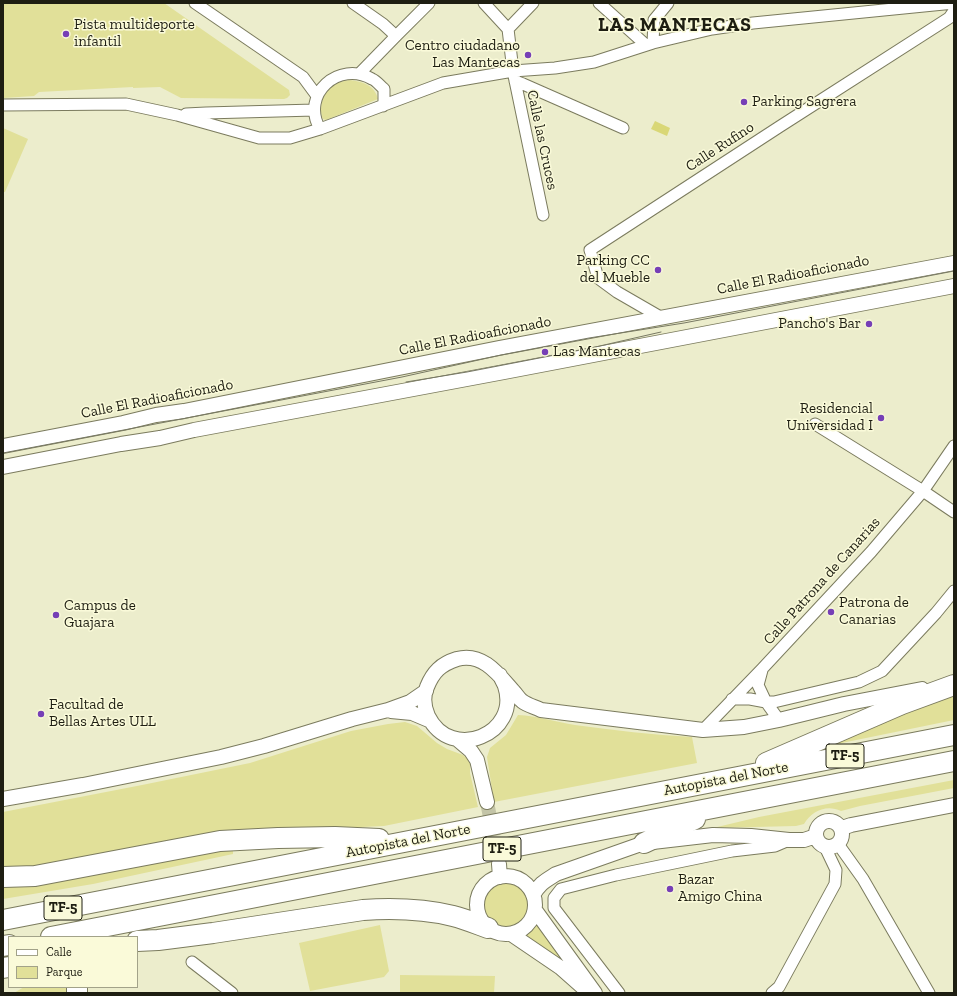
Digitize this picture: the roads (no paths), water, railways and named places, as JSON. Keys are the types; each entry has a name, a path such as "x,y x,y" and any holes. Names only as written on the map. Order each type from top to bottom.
{"highway":[{"path":"735,778 902,704 954,684"},
{"name":"Autopista del Norte","path":"3,920 954,735"},
{"name":"Autopista del Norte","path":"56,936 954,761"},
{"path":"644,843 722,806"},
{"path":"3,877 35,876 220,841 334,837 411,840"},
{"path":"138,941 213,933 363,910 381,909 409,910 454,916 488,928"}],"street":[{"path":"195,3 304,77 317,96"},
{"path":"353,3 383,24 396,36"},
{"path":"359,74 430,3"},
{"path":"484,3 508,29 533,3"},
{"path":"599,3 650,44"},
{"path":"650,44 654,20 668,3"},
{"path":"3,105 126,104 177,115 259,138 290,138 320,129 442,83 514,76 594,62 650,44 712,29 896,6 954,4"},
{"name":"Calle Rufino","path":"662,318 616,292 598,278 590,250 949,18 954,11"},
{"name":"Calle las Cruces","path":"508,29 514,76 543,215"},
{"path":"320,129 317,124 314,110 317,96 328,82 345,74 359,74 373,79 393,96 401,99"},
{"path":"514,76 523,84 623,128"},
{"path":"304,77 328,82"},
{"path":"383,106 384,89"},
{"path":"177,115 314,110"},
{"name":"Calle El Radioaficionado","path":"3,446 123,423 156,415 184,411 492,350 954,262"},
{"path":"3,467 954,286"},
{"path":"815,424 954,512"},
{"name":"Calle Patrona de Canarias","path":"703,730 871,552 923,491 954,446"},
{"path":"732,699 750,699 774,702 859,682 882,671 954,591"},
{"path":"500,675 505,686 507,699 506,709 498,726 491,732 485,736 473,740 458,740 450,738 436,728 427,714 425,707 426,691 430,678 441,666 460,658 472,658 482,661 492,667 500,675 522,701 542,710 703,730 744,727 844,704 954,684"},
{"path":"762,669 758,685 766,702 779,720"},
{"path":"3,799 83,785 221,757 388,710 410,702 426,691"},
{"path":"388,710 412,713 431,721"},
{"path":"477,760 485,736"},
{"path":"458,740 471,751 477,760 487,802"},
{"path":"842,828 954,805"},
{"path":"832,845 843,836 842,828 836,822 827,820 820,824 816,832 819,843 832,845 863,879 929,993"},
{"path":"533,895 538,886 556,874 644,843 713,835 751,836 789,840 804,840 816,836"},
{"path":"619,993 554,908 554,898 561,890 616,875 732,851 775,846 789,840"},
{"path":"772,993 779,987 835,884 836,870 832,845"},
{"path":"500,871 508,876 524,882 533,895 535,910 532,918 526,926 511,934 495,932 488,928 478,913 477,904 479,894 484,886 500,871"},
{"path":"535,910 595,993"},
{"path":"511,934 561,968 589,993"},
{"path":"192,962 232,993"}],"tunnel":[{"path":"487,802 498,858"}],"tram line":[{"path":"3,453 402,377 501,355 589,338 684,323 954,271"},
{"path":"406,382 591,348 661,332"}],"place":[{"name":"Pista multideporte infantil","path":"66,34"},
{"name":"Centro ciudadano Las Mantecas","path":"528,55"},
{"name":"Parking Sagrera","path":"744,102"},
{"name":"Parking CC del Mueble","path":"658,270"},
{"name":"Pancho's Bar","path":"869,324"},
{"name":"Las Mantecas","path":"545,352"},
{"name":"Residencial Universidad I","path":"881,418"},
{"name":"Patrona de Canarias","path":"831,612"},
{"name":"Campus de Guajara","path":"56,615"},
{"name":"Facultad de Bellas Artes ULL","path":"41,714"},
{"name":"Bazar Amigo China","path":"670,889"}],"district":[{"name":"LAS MANTECAS","path":"675,26"}]}
